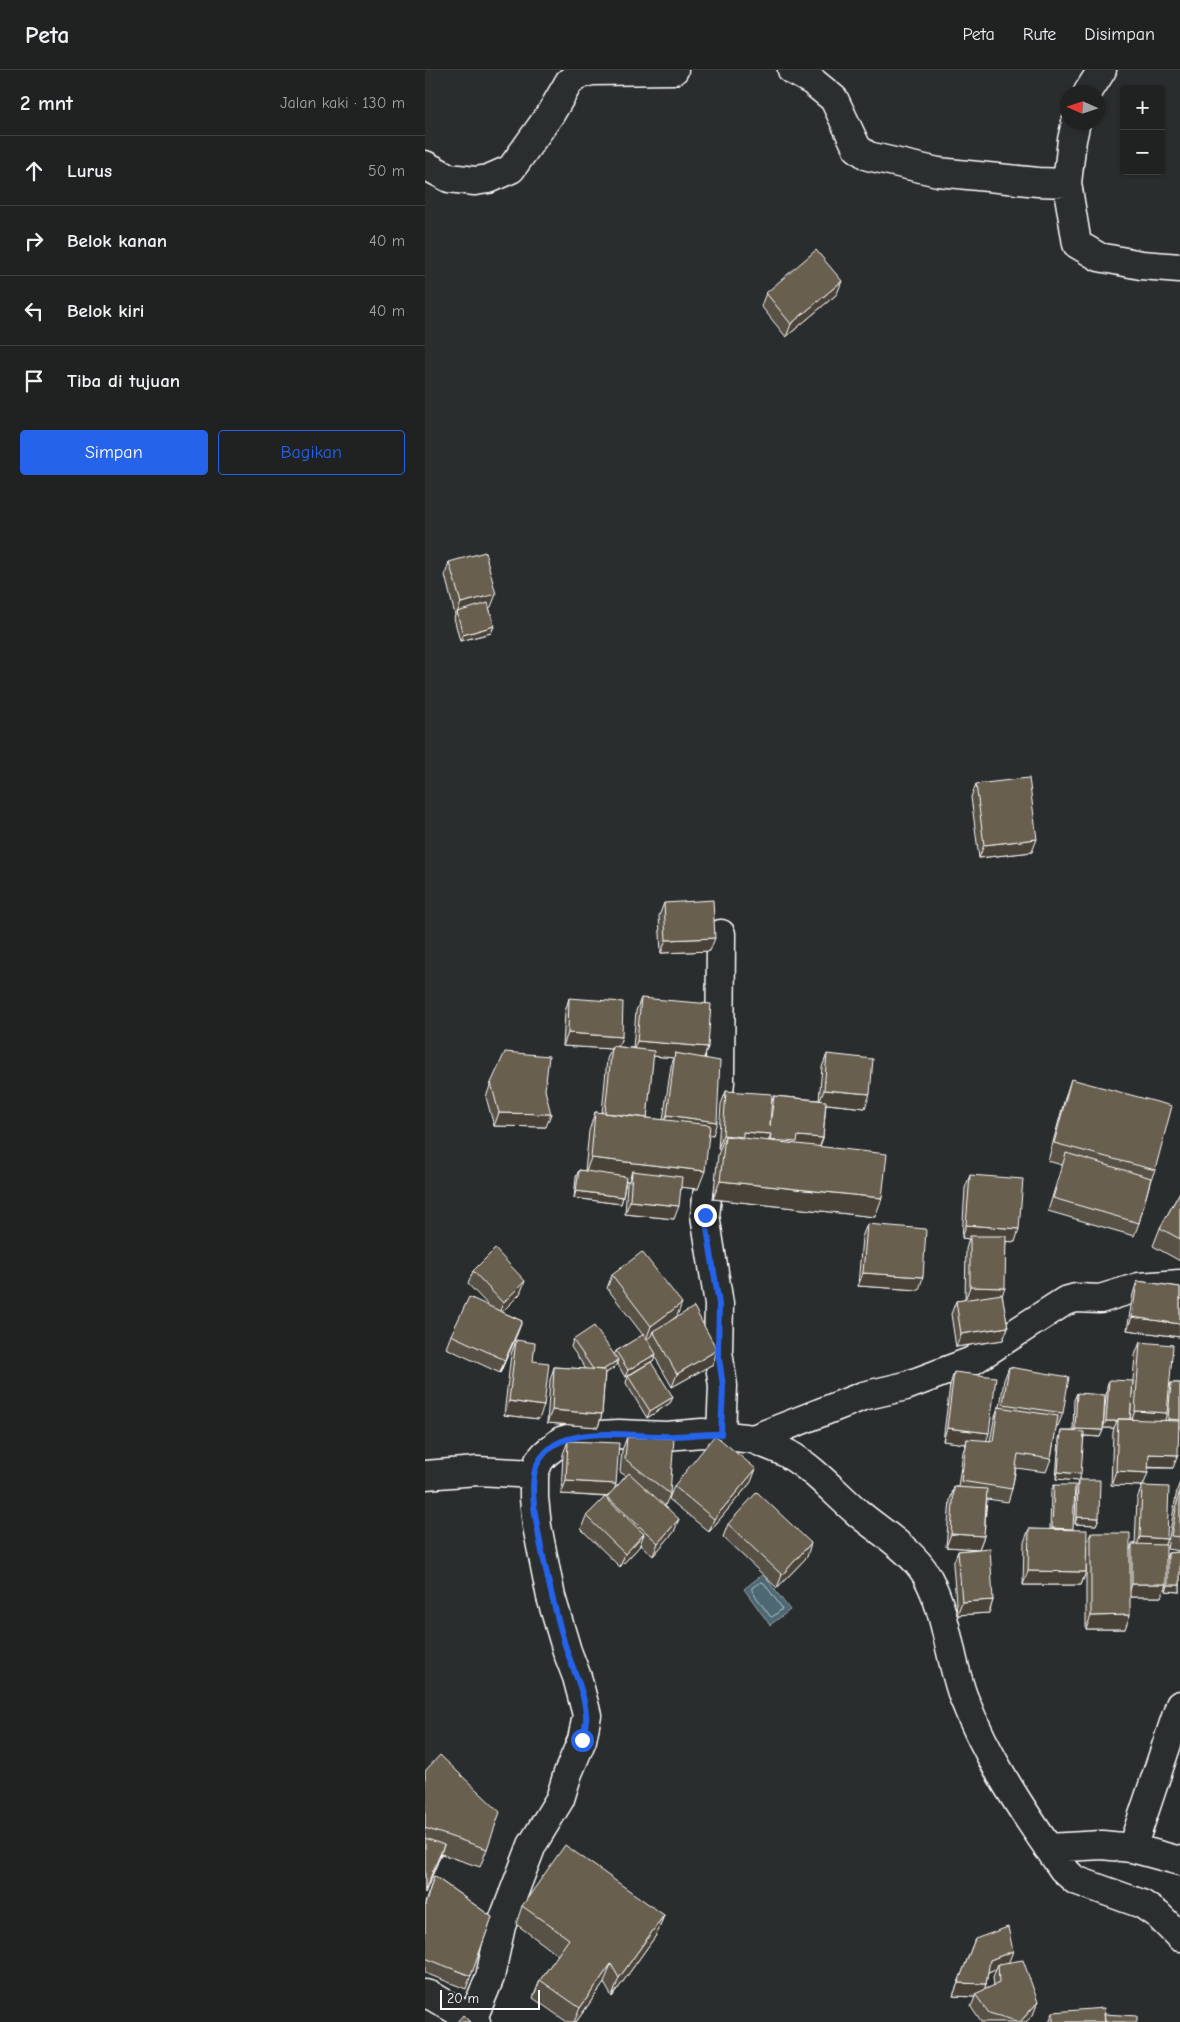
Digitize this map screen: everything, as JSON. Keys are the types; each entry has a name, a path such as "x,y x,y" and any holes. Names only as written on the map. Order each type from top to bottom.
{"street":[{"path":"425,165 449,178 475,181 488,179 511,169 551,113 569,82 578,75 591,71 674,70"},
{"path":"792,70 812,81 834,100 857,148 868,156 938,172 1067,182"},
{"path":"1092,85 1102,70"},
{"path":"1074,130 1067,182 1077,244 1099,257 1141,265 1180,268"},
{"path":"721,934 720,1082 705,1215 719,1304 718,1351 723,1386 721,1434"},
{"path":"753,1439 863,1396 906,1386 972,1361 1065,1301 1076,1298 1100,1299 1139,1287 1180,1284"},
{"path":"425,1994 432,1996 474,2020 490,1977 501,1926 532,1845 560,1799 568,1773 582,1740 587,1716 577,1677 551,1597 537,1526 534,1498 534,1474 539,1461 553,1446 561,1441 579,1436 619,1434 666,1436 703,1433 753,1439 788,1454 817,1475 857,1512 918,1563 934,1592 941,1612 950,1655 963,1695 980,1736 1001,1775 1063,1869 1075,1880 1142,1904 1158,1915 1180,1937"},
{"path":"425,1475 477,1471 534,1474"},
{"path":"1132,1848 1180,1705"},
{"path":"1048,1848 1102,1845 1132,1848 1180,1861"}],"water":[{"path":"763,1574 790,1610 770,1625 744,1589"}],"building":[{"path":"816,250 842,281 791,324 766,293"},
{"path":"485,552 496,594 461,603 449,562"},
{"path":"488,603 494,626 463,635 457,612"},
{"path":"1029,778 1037,839 984,845 976,784"},
{"path":"713,900 715,938 666,940 664,903"},
{"path":"569,998 623,1002 622,1037 568,1033"},
{"path":"641,998 711,1004 708,1047 637,1041"},
{"path":"612,1046 654,1051 647,1118 605,1113"},
{"path":"505,1052 549,1056 545,1090 551,1114 499,1113 491,1083"},
{"path":"675,1053 720,1061 717,1122 667,1115"},
{"path":"827,1054 873,1059 870,1094 824,1090"},
{"path":"1071,1079 1172,1106 1155,1170 1054,1143"},
{"path":"726,1091 772,1094 770,1126 774,1096 826,1101 823,1138 798,1136 797,1142 770,1140 771,1134 743,1132 743,1137 723,1135"},
{"path":"595,1112 710,1125 705,1171 591,1158"},
{"path":"725,1136 887,1154 882,1198 720,1181"},
{"path":"1066,1153 1151,1178 1139,1223 1053,1198"},
{"path":"579,1170 626,1177 623,1197 576,1191"},
{"path":"632,1171 682,1177 679,1206 630,1201"},
{"path":"970,1175 1023,1179 1019,1229 966,1225"},
{"path":"1180,1192 1180,1239 1160,1228"},
{"path":"867,1224 926,1229 923,1277 863,1273"},
{"path":"970,1236 1006,1236 1005,1288 970,1287"},
{"path":"495,1249 525,1281 503,1303 473,1271"},
{"path":"642,1252 682,1303 651,1326 612,1275"},
{"path":"1137,1281 1180,1287 1180,1324 1132,1317"},
{"path":"1002,1294 1008,1327 961,1334 956,1301"},
{"path":"469,1297 522,1321 505,1360 451,1335"},
{"path":"694,1307 717,1350 677,1374 653,1331"},
{"path":"594,1326 618,1360 603,1370 593,1369 573,1340"},
{"path":"644,1334 656,1354 628,1370 616,1351"},
{"path":"516,1340 535,1343 533,1361 549,1363 544,1406 509,1401"},
{"path":"1140,1342 1173,1345 1167,1413 1135,1411"},
{"path":"651,1362 673,1397 650,1411 628,1376"},
{"path":"554,1367 605,1370 602,1414 552,1410"},
{"path":"1009,1367 1069,1377 1063,1413 1003,1404"},
{"path":"954,1372 996,1377 989,1433 947,1428"},
{"path":"1109,1380 1133,1381 1130,1419 1106,1421"},
{"path":"1171,1383 1180,1383 1180,1420 1168,1419"},
{"path":"1077,1393 1105,1395 1103,1430 1075,1429"},
{"path":"998,1407 1058,1416 1051,1459 1018,1454 1012,1489 961,1481 967,1439 993,1441"},
{"path":"1118,1419 1179,1421 1178,1455 1149,1454 1148,1473 1116,1471"},
{"path":"1061,1431 1084,1432 1081,1474 1058,1472"},
{"path":"715,1435 756,1469 714,1519 674,1486"},
{"path":"627,1437 674,1438 670,1494 625,1459"},
{"path":"568,1441 619,1443 616,1484 566,1481"},
{"path":"629,1473 679,1519 658,1543 607,1497"},
{"path":"1078,1480 1100,1480 1099,1518 1077,1517"},
{"path":"1054,1485 1075,1485 1073,1529 1052,1528"},
{"path":"1142,1486 1169,1487 1167,1539 1140,1537"},
{"path":"954,1487 987,1489 984,1536 951,1534"},
{"path":"1180,1487 1180,1537 1171,1536"},
{"path":"757,1492 811,1543 782,1575 728,1524"},
{"path":"605,1497 644,1534 625,1554 586,1516"},
{"path":"1029,1529 1087,1530 1086,1572 1028,1571"},
{"path":"1091,1533 1130,1533 1130,1615 1091,1616"},
{"path":"1132,1544 1166,1545 1166,1584 1132,1584"},
{"path":"990,1548 993,1600 962,1602 958,1551"},
{"path":"1180,1552 1180,1585 1168,1585 1168,1553"},
{"path":"440,1755 500,1812 487,1849 425,1828 425,1771"},
{"path":"425,1838 444,1845 425,1890"},
{"path":"565,1845 664,1915 619,1978 611,1964 580,2008 540,1980 569,1939 522,1906"},
{"path":"434,1876 492,1917 471,1976 425,1958 425,1905"},
{"path":"1008,1927 1013,1951 990,1960 986,1984 958,1983 975,1939"},
{"path":"1023,1960 1038,2002 1020,2022 989,2013 975,1994 999,1983 998,1964"},
{"path":"1104,2008 1105,2022 1053,2022 1053,2012"},
{"path":"1104,2014 1137,2016 1137,2022 1105,2022"},
{"path":"463,2015 470,2022 457,2022"}],"route":[{"path":"582,1740 587,1716 577,1677 551,1597 537,1526 534,1474 539,1461 553,1446 561,1441 579,1436 721,1434 723,1386 718,1351 719,1304 705,1215"}]}
